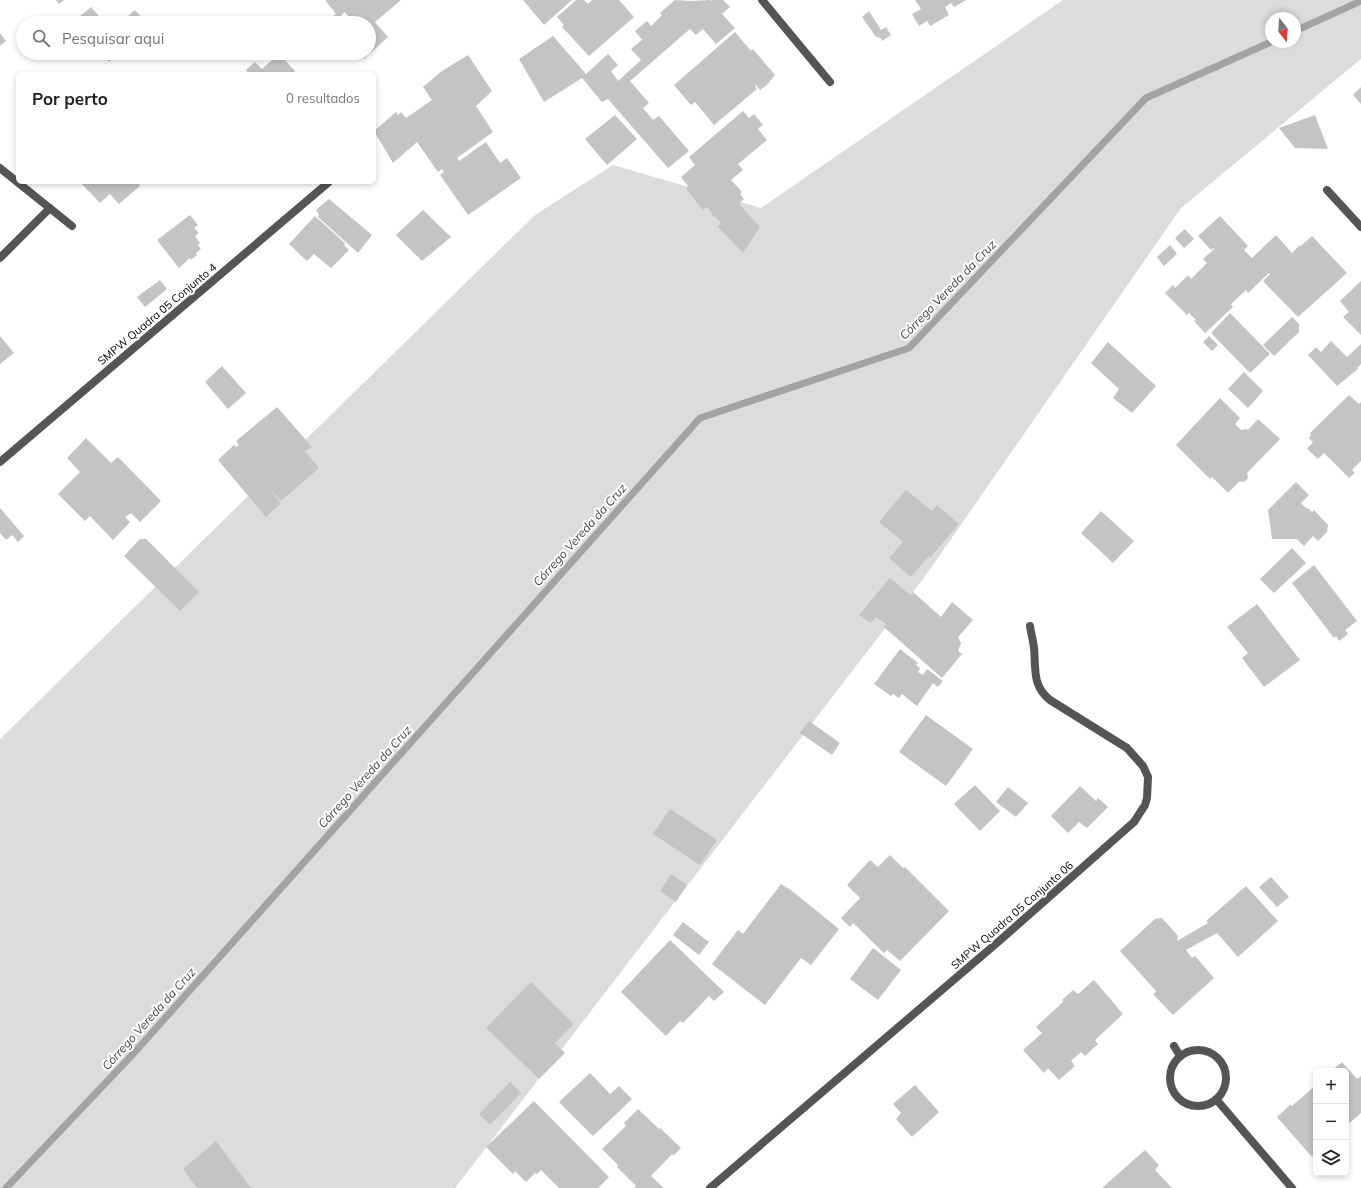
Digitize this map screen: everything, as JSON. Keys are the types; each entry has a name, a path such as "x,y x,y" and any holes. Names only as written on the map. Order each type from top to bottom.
{"street":[{"path":"762,0 830,82"},
{"path":"0,168 16,181"},
{"path":"20,184 72,226"},
{"name":"SMPW Quadra 05 Conjunto 4","path":"0,462 327,184"},
{"path":"1327,190 1361,227"},
{"path":"0,258 50,208"},
{"name":"SMPW Quadra 05 Conjunto 06","path":"710,1188 998,942 1134,822 1145,805 1147,798 1148,777 1143,766 1131,752 1127,748 1050,700 1040,690 1037,680 1034,646 1030,626"},
{"path":"1174,1046 1180,1056"},
{"path":"1198,1050 1208,1051 1216,1056 1226,1073 1226,1083 1222,1092 1216,1099 1208,1104 1193,1105 1180,1099 1170,1082 1174,1063 1180,1056 1189,1051 1198,1050"},
{"path":"1216,1099 1292,1188"}],"shaded area":[{"path":"1063,0 1361,0 1361,59 1181,208 926,575 455,1188 0,1188 0,739 535,215 613,165 761,208"}],"building":[{"path":"56,0 64,0 59,4"},
{"path":"325,0 401,0 376,21 376,16 348,16 345,12 341,15 342,16 333,16 336,14"},
{"path":"523,0 572,0 544,25"},
{"path":"576,0 584,0 588,4 592,0 619,0 634,17 589,56 562,27 564,25 557,17"},
{"path":"675,0 723,0 730,7 722,14 735,28 716,44 703,29 696,35 690,29 630,81 649,103 643,108 653,120 659,116 689,151 668,168 608,99 602,102 582,78 544,102 519,59 553,36 586,74 608,54 618,65 611,71 618,81 641,60 631,49 642,40 635,31 647,21 651,26 662,15 660,13"},
{"path":"915,0 966,0 954,7 951,3 945,7 949,15 930,26 927,21 919,26 912,14 921,9"},
{"path":"91,7 99,16 80,16"},
{"path":"135,10 141,16 128,16"},
{"path":"869,11 881,30 886,27 891,35 882,41 880,37 876,37 862,17"},
{"path":"376,23 388,37 376,48"},
{"path":"735,32 751,51 753,49 775,75 768,84 760,90 756,85 755,86 757,89 714,125 695,102 691,105 674,85"},
{"path":"0,33 6,41 0,46"},
{"path":"468,55 492,91 476,106 493,132 457,158 459,161 486,142 500,163 507,158 521,178 468,215 440,175 444,172 442,169 438,172 417,142 393,163 376,134 376,129 396,112 398,115 401,112 406,118 432,100 423,87 442,71"},
{"path":"272,60 285,60 295,71 248,72 246,70 255,62 262,69"},
{"path":"1361,87 1361,104 1353,95"},
{"path":"743,111 749,118 754,114 763,125 758,129 767,140 738,164 743,170 731,180 742,192 740,194 744,199 739,204 760,227 743,253 718,227 721,223 715,216 713,217 711,215 713,214 707,207 703,210 686,189 688,186 681,177 695,165 689,157"},
{"path":"615,115 637,139 607,165 585,139"},
{"path":"1315,115 1328,149 1295,148 1279,128"},
{"path":"82,184 140,184 140,186 119,204 110,194 100,203"},
{"path":"329,199 372,235 358,253 318,217 319,215 316,210"},
{"path":"423,210 451,237 422,261 396,235"},
{"path":"190,215 198,225 194,228 199,233 195,236 200,243 198,245 201,249 196,253 197,255 191,260 190,258 179,268 157,240"},
{"path":"315,216 345,243 344,245 349,250 331,268 314,254 307,261 289,244"},
{"path":"1220,216 1248,246 1244,250 1252,258 1276,235 1292,253 1312,236 1347,273 1298,317 1263,281 1270,274 1269,273 1248,293 1246,290 1231,304 1233,307 1205,333 1189,313 1187,315 1165,293 1173,285 1175,288 1188,275 1191,279 1207,263 1203,259 1214,249 1213,248 1211,250 1198,236"},
{"path":"1185,229 1194,239 1184,248 1175,238"},
{"path":"1170,245 1177,254 1164,266 1157,257"},
{"path":"160,280 167,289 145,307 137,297"},
{"path":"1361,281 1361,335 1343,317 1349,312 1340,301"},
{"path":"1230,313 1270,354 1250,373 1211,333"},
{"path":"1292,317 1299,324 1299,332 1274,356 1263,345"},
{"path":"0,336 14,353 0,364"},
{"path":"1209,336 1218,345 1212,351 1203,342"},
{"path":"1331,341 1347,357 1361,344 1361,364 1357,368 1358,369 1337,386 1308,355 1316,347 1321,352"},
{"path":"1108,342 1156,386 1132,413 1113,398 1119,389 1091,363"},
{"path":"222,366 246,393 228,409 205,382"},
{"path":"1244,372 1263,391 1248,408 1228,389"},
{"path":"1349,395 1359,404 1361,402 1361,461 1352,470 1355,473 1349,478 1324,453 1318,459 1307,449 1313,442 1309,438 1311,435 1310,433"},
{"path":"1220,398 1240,418 1235,424 1241,430 1248,430 1258,419 1280,439 1247,473 1247,480 1243,482 1240,481 1228,493 1212,477 1210,479 1176,445"},
{"path":"277,407 312,447 305,451 319,468 281,501 266,484 281,503 266,517 218,460 234,445 236,447 239,445 236,441"},
{"path":"86,438 111,463 118,457 161,501 140,522 131,513 125,517 130,522 113,540 90,516 85,521 58,494 80,472 67,458"},
{"path":"1296,482 1309,495 1301,503 1312,512 1314,510 1328,525 1327,532 1318,541 1313,536 1304,546 1297,539 1272,539 1268,510"},
{"path":"906,490 932,511 937,505 959,524 930,558 929,556 911,577 889,558 903,542 879,522"},
{"path":"0,508 24,536 18,542 12,535 6,540 0,533"},
{"path":"1101,511 1134,541 1113,563 1081,533"},
{"path":"140,539 146,539 199,592 180,611 124,556"},
{"path":"1292,548 1306,563 1274,593 1260,579"},
{"path":"1314,565 1357,621 1345,630 1348,634 1339,641 1336,636 1334,638 1292,583"},
{"path":"890,578 910,595 913,592 941,617 952,602 973,620 958,637 961,643 958,651 962,654 942,678 884,627 886,624 876,617 870,623 859,615"},
{"path":"1257,604 1300,660 1264,687 1242,658 1248,653 1227,627"},
{"path":"900,649 918,663 916,665 920,668 918,672 923,675 927,669 943,681 938,687 933,683 917,706 902,694 899,698 893,694 891,696 874,684"},
{"path":"926,715 973,749 946,786 899,752"},
{"path":"809,721 840,743 832,755 800,733"},
{"path":"975,785 1000,811 980,831 954,804"},
{"path":"1080,786 1096,801 1098,798 1108,807 1087,828 1079,822 1068,833 1051,816"},
{"path":"1008,787 1028,803 1016,817 996,802"},
{"path":"670,809 717,840 700,865 653,834"},
{"path":"890,855 903,868 905,867 949,911 900,961 887,950 884,953 853,923 850,927 841,918 860,898 847,885 870,860 878,867"},
{"path":"671,874 687,885 676,902 660,891"},
{"path":"1271,877 1289,897 1277,907 1259,887"},
{"path":"781,884 792,891 839,929 811,965 801,958 765,1005 712,964 738,930 743,934"},
{"path":"1246,886 1278,921 1238,957 1217,933 1186,950 1192,958 1195,956 1214,978 1173,1015 1153,994 1156,991 1120,951 1155,919 1162,918 1178,936 1177,941 1208,923 1206,921"},
{"path":"683,922 709,942 699,955 673,935"},
{"path":"670,940 724,992 714,1001 709,996 683,1023 680,1021 666,1036 621,992"},
{"path":"873,948 901,970 878,1000 850,979"},
{"path":"1094,980 1123,1014 1095,1040 1098,1044 1085,1056 1081,1052 1071,1061 1075,1066 1059,1080 1048,1068 1044,1073 1023,1050 1042,1033 1036,1027 1063,1002 1062,1000 1073,990 1078,994"},
{"path":"531,982 574,1024 555,1043 565,1053 539,1079 486,1028"},
{"path":"1342,1062 1347,1068 1335,1068"},
{"path":"1349,1070 1357,1079 1361,1076 1361,1113 1349,1123"},
{"path":"590,1073 610,1094 619,1086 632,1099 593,1136 559,1102"},
{"path":"510,1082 521,1093 490,1125 479,1114"},
{"path":"915,1085 939,1112 912,1137 896,1119 901,1113 893,1104"},
{"path":"1313,1088 1312,1157 1277,1117 1290,1105 1292,1106"},
{"path":"534,1101 609,1177 598,1188 559,1188 541,1170 537,1174 535,1173 526,1182 515,1171 513,1174 486,1147"},
{"path":"638,1109 681,1148 673,1156 672,1154 651,1176 664,1188 634,1188 636,1186 602,1149 626,1126 624,1123"},
{"path":"216,1141 251,1188 197,1188 183,1169"},
{"path":"1145,1150 1159,1165 1155,1170 1172,1188 1102,1188"}],"waterway":[{"name":"Córrego Vereda da Cruz","path":"1301,28 1361,1"},
{"name":"Córrego Vereda da Cruz","path":"6,1188 134,1053 700,418 909,348 1146,98 1265,45"}]}
